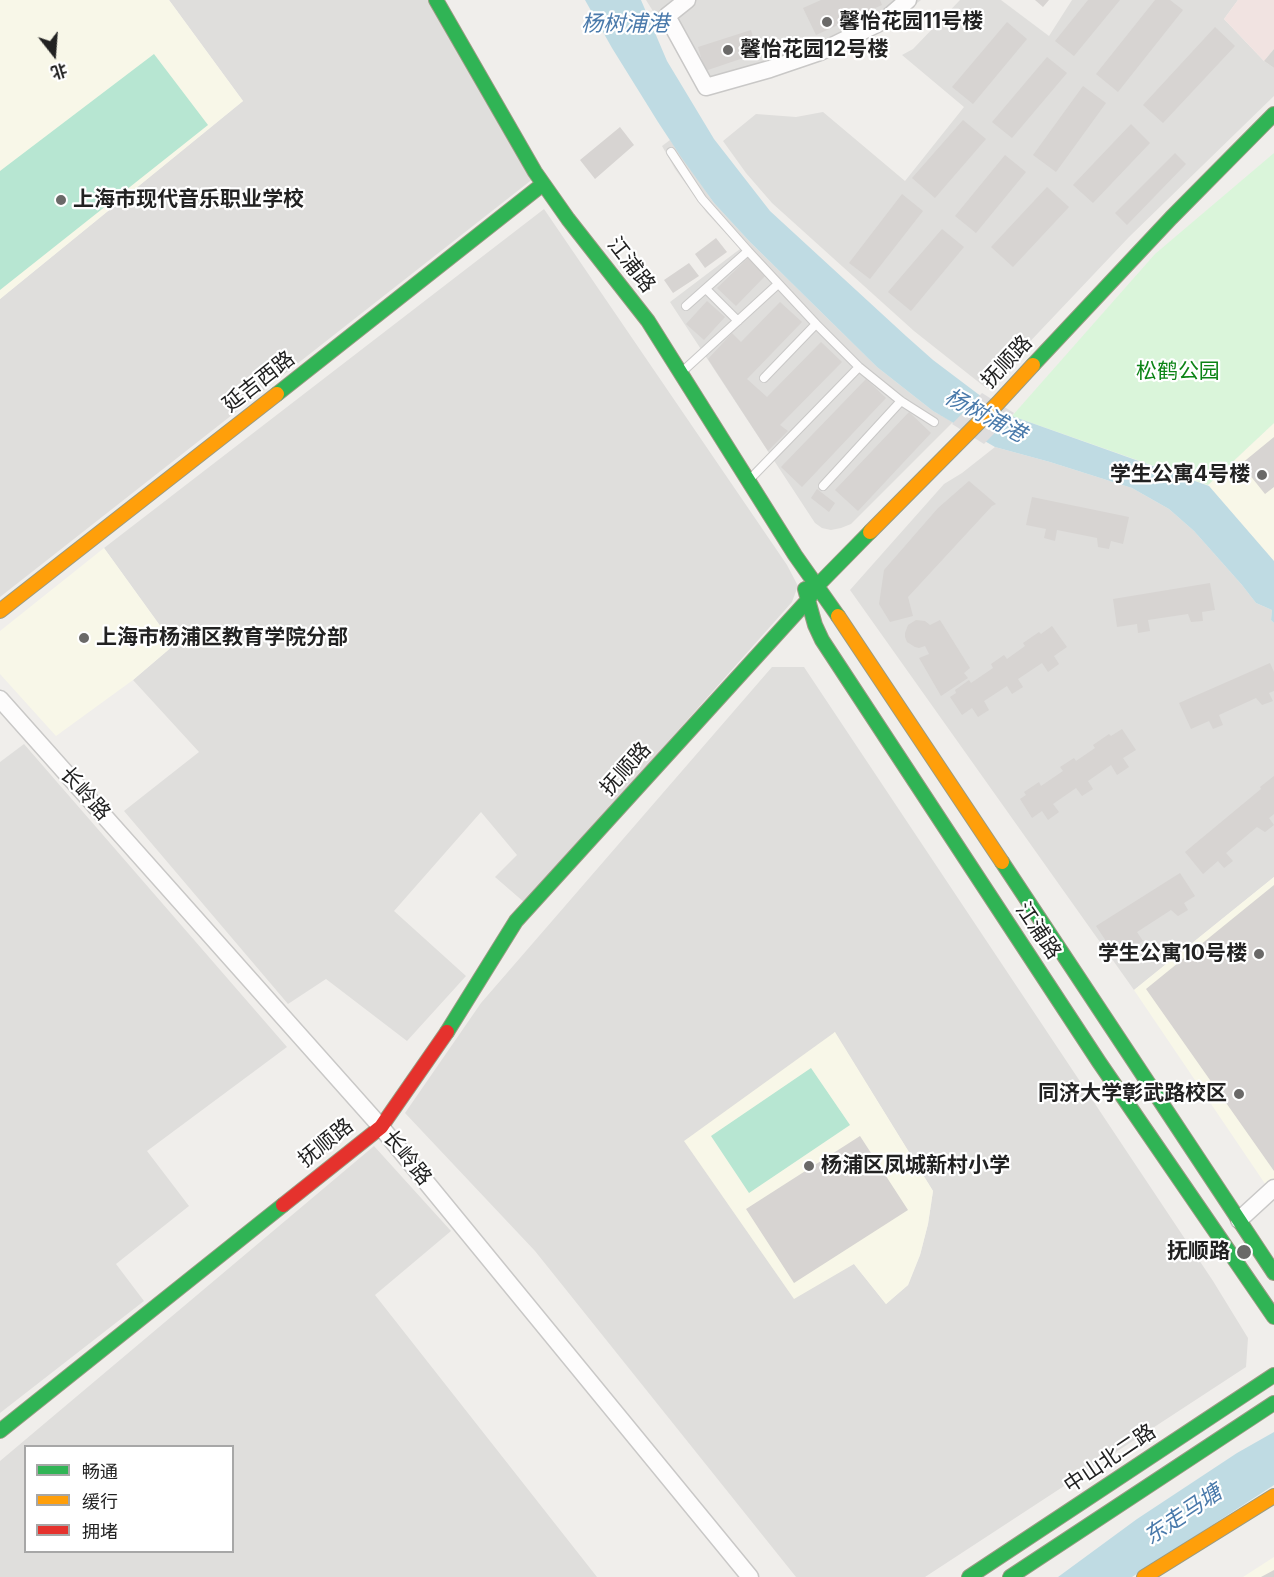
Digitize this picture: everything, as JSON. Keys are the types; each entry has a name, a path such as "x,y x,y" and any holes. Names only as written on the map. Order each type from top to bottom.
{"main road":[{"name":"江浦路","path":"436,0 543,184 648,321 795,555 1274,1273"},
{"name":"抚顺路","path":"0,1431 381,1127 457,1017 516,921 808,600 817,586 968,434 1171,218 1274,114"},
{"name":"延吉西路","path":"0,611 543,184"},
{"name":"江浦路","path":"795,555 815,625 822,640 1093,1052 1274,1317"},
{"name":"中山北二路","path":"969,1577 1274,1374"},
{"name":"中山北二路","path":"1010,1577 1274,1403"},
{"path":"1144,1577 1274,1496"}],"street":[{"path":"687,0 667,16 706,87 820,52 885,21 908,0"},
{"name":"长岭路","path":"0,699 381,1127 750,1577"},
{"path":"1239,1220 1274,1188"}],"lane":[{"path":"671,152 702,199 816,324 859,367 934,422"},
{"path":"686,306 748,251"},
{"path":"682,372 778,284"},
{"path":"706,289 738,321"},
{"path":"764,378 816,324"},
{"path":"748,480 859,367"},
{"path":"823,486 901,400"}],"shaded area":[{"name":"上海市现代音乐职业学校","path":"0,0 169,0 243,101 0,299"},
{"path":"169,0 430,0 534,178 0,597 0,299 243,101"},
{"path":"646,0 921,0 884,30 812,60 706,96"},
{"path":"960,0 1001,0 1049,36 1072,0 1238,0 1224,19 1264,61 1274,68 1274,96 1129,237 986,388 914,331 772,203 723,141 756,114 796,117 823,112 905,181 964,107 902,55 913,49"},
{"path":"1238,0 1274,0 1274,49 1264,61 1224,19"},
{"path":"670,140 714,203 750,242 877,367 933,411 953,422 851,524 831,530 815,523 670,302 740,249 706,212 675,169 662,146"},
{"path":"544,209 787,565 798,586 792,602 525,903 495,877 517,855 481,812 394,911 466,976 407,1041 326,979 288,1004 124,811 199,752 133,680 174,645 104,548"},
{"path":"1274,423 1274,561 1208,485"},
{"path":"995,447 1132,488 1169,509 1194,531 1256,603 1272,610 1271,620 1274,623 1274,877 1134,990 850,590 944,484"},
{"name":"上海市杨浦区教育学院分部","path":"104,548 174,645 133,680 56,736 0,674 0,631"},
{"path":"772,667 804,667 1213,1281 1248,1338 1246,1367 925,1577 796,1577 535,1251 405,1113 481,1003","holes":["834,1032 933,1191 920,1255 908,1285 886,1304 854,1264"]},
{"path":"24,744 287,1047 147,1151 189,1206 116,1264 144,1301 0,1413 0,762"},
{"name":"同济大学彰武路校区","path":"1274,877 1274,1197 1134,990"},
{"name":"杨浦区凤城新村小学","path":"835,1032 933,1191 920,1255 908,1285 886,1304 854,1264 794,1299 684,1141"},
{"path":"374,1146 451,1231 375,1295 597,1577 0,1577 0,1461"},
{"path":"1274,1557 1274,1577 1243,1577"}],"green space":[{"path":"154,54 208,125 0,290 0,171"},
{"name":"松鹤公园","path":"1274,153 1274,423 1208,485 1012,416 1155,254"},
{"path":"811,1068 850,1125 749,1193 711,1136"}],"water":[{"name":"杨树浦港","path":"585,0 641,0 667,61 714,139 770,211 933,360 1012,416 1209,486 1274,561 1274,623 1271,620 1272,610 1256,603 1194,531 1169,509 1132,488 995,447 933,411 877,367 750,242 714,203 658,122"},
{"name":"东走马塘","path":"1274,1432 1274,1485 1132,1577 1058,1577 1137,1519 1237,1453"}],"pier":[{"path":"982,393 1014,413 984,444 952,424"}],"building":[{"name":"馨怡花园11号楼","path":"821,0 880,0 882,5 816,35 803,8"},
{"path":"1035,0 1049,0 1043,7"},
{"path":"1088,0 1120,0 1074,56 1055,41"},
{"path":"1155,0 1170,0 1183,10 1118,92 1096,74"},
{"path":"1007,22 1027,39 973,104 952,87"},
{"path":"1215,27 1235,46 1163,123 1143,105"},
{"name":"馨怡花园12号楼","path":"751,30 758,53 705,71 698,47"},
{"path":"1274,49 1274,68 1264,61"},
{"path":"1047,57 1067,73 1012,138 992,122"},
{"path":"1083,86 1106,103 1056,172 1033,155"},
{"path":"963,120 986,139 935,198 912,178"},
{"path":"1131,124 1150,143 1093,203 1073,185"},
{"path":"620,127 634,145 595,179 580,160"},
{"path":"1175,153 1186,164 1127,225 1115,213"},
{"path":"1005,155 1026,172 976,233 955,216"},
{"path":"1047,187 1069,207 1013,267 991,247"},
{"path":"902,194 923,211 870,279 849,263"},
{"path":"942,229 964,247 911,311 888,292"},
{"path":"716,238 727,252 705,268 695,254"},
{"path":"748,258 766,275 736,306 717,288"},
{"path":"689,263 699,276 673,293 664,280"},
{"path":"707,301 725,317 704,340 686,324"},
{"path":"780,302 802,322 747,379 767,397 821,342 842,362 780,425 788,431 768,451 708,359 732,333 741,342"},
{"path":"866,379 886,398 802,487 781,467"},
{"path":"909,412 931,433 858,511 835,490"},
{"name":"学生公寓4号楼","path":"1274,437 1274,487 1265,494 1241,464"},
{"path":"969,481 996,504 908,597 913,616 890,622 879,604 884,570 938,508"},
{"path":"817,489 835,503 829,512 811,498"},
{"path":"1032,497 1129,517 1123,544 1111,541 1109,549 1098,547 1097,538 1057,530 1055,541 1044,538 1046,529 1026,525"},
{"path":"1210,583 1215,610 1202,612 1203,621 1191,622 1188,614 1148,620 1150,631 1138,633 1137,624 1117,627 1113,599"},
{"path":"916,620 925,621 930,625 940,620 970,668 964,673 968,678 941,696 919,658 929,654 925,646 915,647 907,642 905,637 908,625"},
{"path":"1052,626 1067,647 1054,656 1059,664 1048,672 1042,663 1018,679 1023,687 1012,694 1007,686 984,701 989,710 978,717 972,708 962,715 950,697 956,693 955,690 969,680 971,683 993,668 991,664 1004,655 1007,659 1025,646 1023,643"},
{"path":"1270,663 1274,672 1274,691 1269,693 1273,701 1262,705 1256,698 1219,715 1223,725 1213,729 1209,721 1191,729 1179,703"},
{"path":"1122,729 1136,750 1123,758 1129,767 1117,775 1111,765 1088,781 1093,789 1082,796 1076,788 1053,804 1059,812 1048,820 1042,811 1032,818 1020,799 1026,795 1024,792 1039,782 1041,786 1063,771 1060,767 1074,758 1076,761 1095,748 1093,745 1109,734 1111,736"},
{"path":"1274,776 1274,814 1269,818 1274,825 1265,832 1257,827 1226,853 1233,861 1224,868 1218,861 1203,874 1185,852"},
{"path":"1180,873 1195,896 1184,903 1188,910 1178,916 1171,910 1137,932 1143,941 1133,947 1129,940 1112,950 1096,926"},
{"name":"同济大学彰武路校区","path":"1274,885 1274,1171 1146,989"},
{"path":"860,1136 908,1210 794,1283 746,1209"},
{"path":"1274,1570 1274,1577 1261,1577"}],"traffic: fast":[{"path":"436,0 535,172 568,219 648,321 795,555 838,616"},
{"path":"1033,365 1171,218 1274,114"},
{"path":"277,394 543,184"},
{"path":"447,1032 516,921 808,600 817,586 870,532"},
{"path":"805,589 815,625 822,640 1099,1062 1274,1317"},
{"path":"1002,862 1274,1273"},
{"path":"0,1431 283,1205"},
{"path":"969,1577 1274,1375"},
{"path":"1010,1577 1274,1403"}],"traffic: slow":[{"path":"870,532 1033,365"},
{"path":"0,611 277,394"},
{"path":"838,616 1002,862"},
{"path":"1144,1577 1274,1496"}],"traffic: jam":[{"path":"283,1205 381,1127 447,1032"}],"place":[{"name":"馨怡花园11号楼","path":"827,22"},
{"name":"馨怡花园12号楼","path":"728,50"},
{"name":"上海市现代音乐职业学校","path":"61,200"},
{"name":"学生公寓4号楼","path":"1262,475"},
{"name":"上海市杨浦区教育学院分部","path":"84,638"},
{"name":"学生公寓10号楼","path":"1259,954"},
{"name":"同济大学彰武路校区","path":"1239,1094"},
{"name":"杨浦区凤城新村小学","path":"809,1166"},
{"name":"抚顺路","path":"1244,1252"}]}
